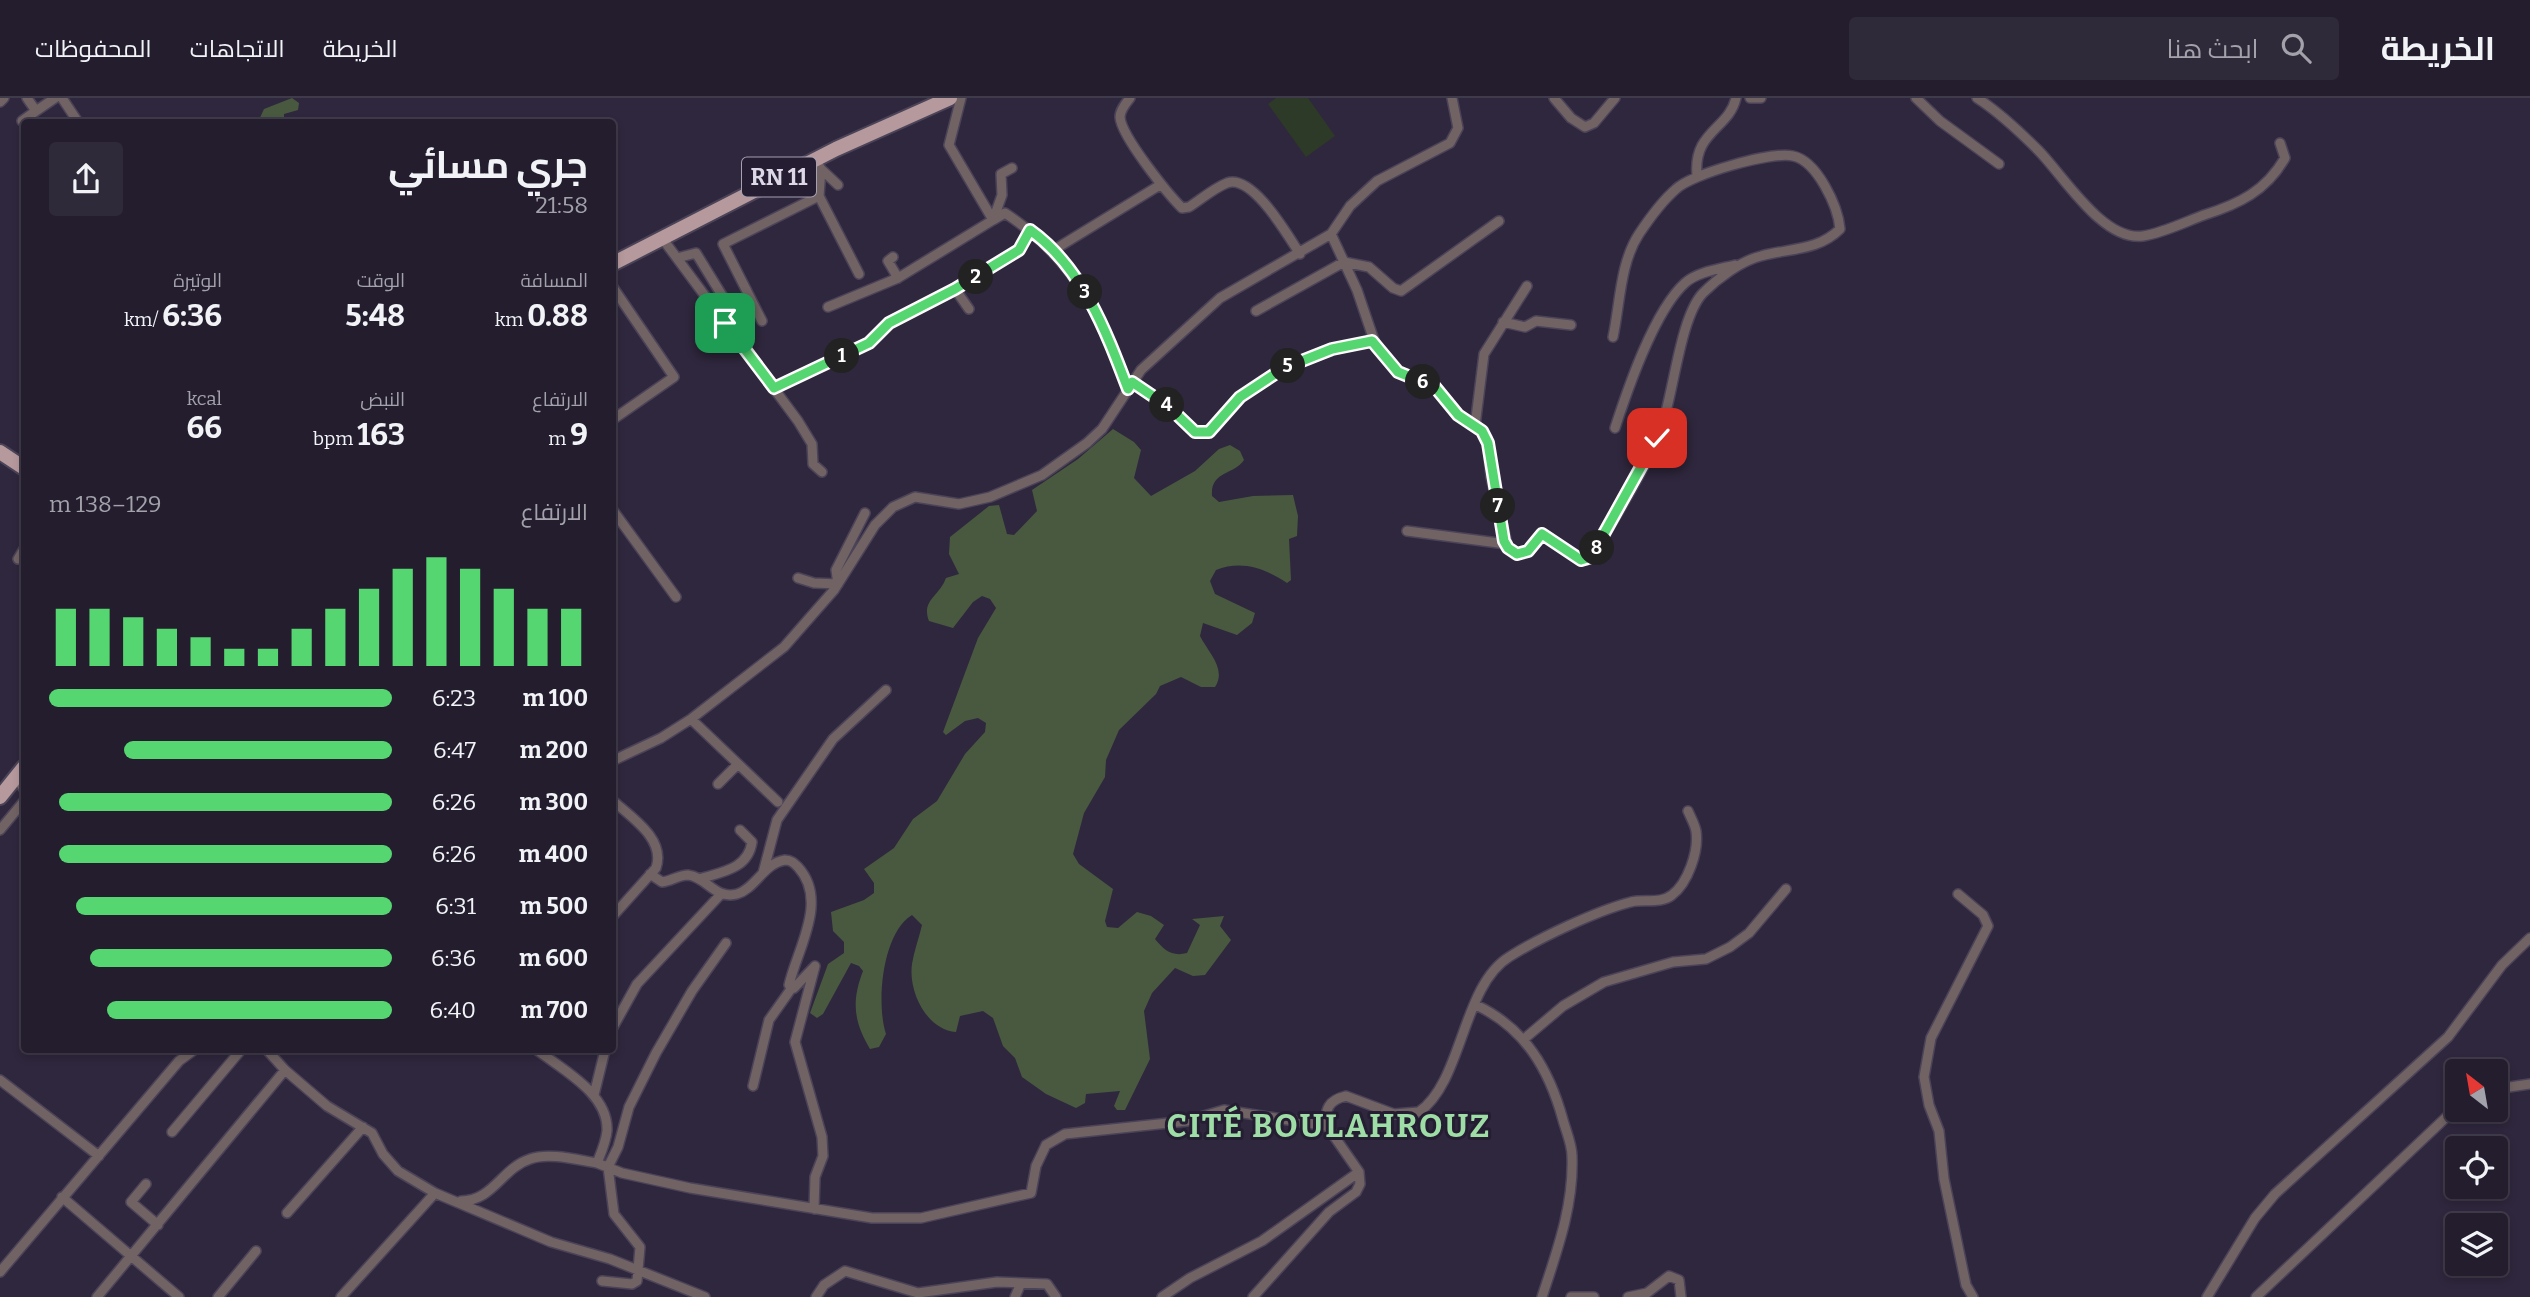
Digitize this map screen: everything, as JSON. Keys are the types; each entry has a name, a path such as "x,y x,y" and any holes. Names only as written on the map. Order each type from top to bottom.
{"main road":[{"name":"RN 11","path":"616,262 950,98"},
{"path":"0,452 21,466"},
{"path":"0,797 21,778"}],"street":[{"path":"0,102 4,98"},
{"path":"27,98 36,111"},
{"path":"25,119 55,98"},
{"path":"62,98 76,119"},
{"path":"961,98 949,145 985,207 1030,230 1052,251 1092,303 1130,385 1169,407 1195,432 1209,432 1240,397 1284,368 1322,352 1372,341"},
{"path":"1130,98 1121,112 1122,124 1160,185 1185,208 1227,183 1244,186 1266,205 1300,254"},
{"path":"616,759 662,738 691,719 784,648 838,584 875,525 893,507 915,497 959,504 974,502 1042,475 1102,429 1149,361 1220,298 1331,234 1350,206 1377,181 1450,143 1458,128 1452,98"},
{"path":"1553,98 1577,123 1585,127 1594,123 1615,98"},
{"path":"1697,175 1696,158 1702,143 1732,108 1736,98"},
{"path":"1750,98 1761,98"},
{"path":"1916,98 1940,121 1999,164"},
{"path":"1977,98 2040,151 2106,224 2122,233 2141,236 2239,204 2254,194 2275,175 2285,158 2280,143"},
{"path":"1613,337 1626,261 1637,236 1677,188 1697,175 1792,155 1806,162 1839,215 1840,229 1828,240 1761,256 1686,281 1673,298 1646,349 1615,428"},
{"path":"818,164 838,185"},
{"path":"818,164 819,196 859,274"},
{"path":"828,307 898,278 998,215 1002,195 1001,174 1012,168"},
{"path":"1052,251 1160,185"},
{"path":"762,321 723,244 819,196"},
{"path":"1256,311 1344,262 1369,267 1393,288 1401,291 1499,221"},
{"path":"774,388 869,343 889,323 955,289 1019,250 1030,230"},
{"path":"1331,234 1357,290 1372,341 1393,368 1407,377 1435,387 1458,415 1475,426 1487,439 1506,544 1513,552 1522,554 1543,534 1581,560 1591,557 1659,435 1684,338 1702,294 1740,264"},
{"path":"662,238 774,388 812,444 811,459 821,472"},
{"path":"677,258 696,253 731,310"},
{"path":"893,257 888,261 898,278"},
{"path":"1475,426 1484,354 1527,286"},
{"path":"955,289 969,309"},
{"path":"616,292 674,377 616,417"},
{"path":"1503,322 1525,327 1536,321 1571,325"},
{"path":"838,584 836,570 865,513"},
{"path":"616,514 677,597"},
{"path":"1407,531 1506,544"},
{"path":"18,559 21,554"},
{"path":"798,578 814,583 838,584"},
{"path":"763,873 772,831 781,814 833,739 886,690"},
{"path":"691,719 778,802"},
{"path":"718,783 738,764"},
{"path":"616,804 656,844 659,859 650,874 616,913"},
{"path":"0,830 21,805"},
{"path":"1253,1297 1329,1212 1356,1192 1360,1184 1359,1172 1327,1126 1326,1109 1338,1098 1346,1096 1402,1116 1419,1112 1426,1107 1452,1062 1489,975 1507,958 1570,926 1632,902 1670,897 1680,887 1692,863 1696,833 1688,811"},
{"path":"650,874 662,882 683,876 699,878 724,872 744,861 752,842 740,830"},
{"path":"699,878 721,894 742,892 763,873 785,860 793,862 804,874 812,896 808,927 795,961 791,989"},
{"path":"1524,1039 1563,1006 1604,982 1673,962 1706,959 1730,947 1749,933 1786,889"},
{"path":"616,1022 637,984 721,894"},
{"path":"1958,894 1983,915 1988,926 1931,1038 1924,1077 1929,1105 1940,1131 1944,1179 1966,1285 1973,1297"},
{"path":"2207,1297 2255,1218 2275,1194 2448,1037 2502,965 2530,938"},
{"path":"602,1280 634,1283 638,1271 640,1247 614,1214 608,1167 618,1147 629,1107 692,991 726,943"},
{"path":"753,1086 769,1020 791,989 816,966 795,1042 822,1137 823,1156 815,1177 814,1209"},
{"path":"1476,1005 1503,1020 1524,1039 1542,1062 1555,1090 1573,1154 1566,1219 1542,1297"},
{"path":"0,1272 179,1061 190,1053"},
{"path":"172,1132 238,1053"},
{"path":"270,1053 327,1106 372,1133 383,1154 398,1171 435,1193 551,1242 705,1297"},
{"path":"541,1053 594,1095 601,1107 607,1126 597,1163"},
{"path":"594,1095 604,1053"},
{"path":"97,1297 285,1070"},
{"path":"0,1080 99,1156"},
{"path":"2508,1087 2530,1084"},
{"path":"455,1201 475,1200 485,1195 521,1163 533,1158 597,1163 690,1188 872,1218 921,1218 1031,1193 1036,1166 1046,1145 1065,1134 1187,1121 1224,1110 1327,1126"},
{"path":"2256,1297 2445,1118"},
{"path":"287,1213 363,1127"},
{"path":"1163,1297 1190,1278 1262,1241 1359,1172"},
{"path":"146,1184 131,1202 158,1225"},
{"path":"341,1297 435,1193"},
{"path":"483,1214 480,1207 485,1195"},
{"path":"62,1198 179,1297"},
{"path":"218,1297 256,1251"},
{"path":"816,1297 824,1285 845,1271 918,1293 998,1282 1047,1284 1056,1297"},
{"path":"1628,1297 1647,1293 1669,1276 1679,1280 1681,1297"},
{"path":"1014,1297 1021,1283"},
{"path":"1571,1297 1594,1297"}],"green space":[{"path":"292,98 299,103 298,110 284,114 284,119 259,119 264,109"},
{"path":"1276,98 1308,98 1335,136 1306,157 1268,104"},
{"path":"1113,429 1134,442 1141,450 1134,478 1151,496 1195,471 1219,449 1230,445 1240,451 1244,460 1215,482 1212,496 1219,502 1253,496 1293,495 1298,516 1297,536 1289,539 1291,580 1287,583 1253,567 1235,566 1216,570 1210,581 1215,594 1255,613 1252,623 1237,635 1203,623 1200,636 1218,667 1215,687 1201,687 1181,677 1160,686 1156,694 1119,730 1106,760 1105,777 1084,813 1073,854 1079,864 1113,889 1105,921 1107,927 1118,928 1137,912 1151,916 1164,925 1155,939 1169,952 1182,954 1187,953 1200,925 1192,919 1224,916 1220,926 1231,940 1205,975 1193,976 1175,968 1152,993 1144,1011 1150,1059 1125,1110 1117,1110 1114,1106 1120,1091 1086,1094 1085,1103 1076,1108 1046,1094 1022,1077 1015,1058 1003,1046 993,1018 983,1011 960,1016 956,1032 946,1030 928,1017 913,986 912,964 922,925 912,915 902,924 888,953 882,988 886,1034 879,1047 870,1049 860,1030 856,1002 863,971 859,966 851,963 823,1014 817,1018 810,1013 828,964 844,953 844,942 833,931 831,912 864,900 874,893 874,883 864,869 894,848 913,819 937,801 965,754 985,732 986,723 978,718 965,721 946,735 943,732 978,638 996,608 990,599 982,596 973,602 953,628 929,621 929,603 946,578 959,574 949,554 950,537 989,506 999,505 1007,534 1014,535 1037,511 1032,490 1078,459"}],"district":[{"name":"CITÉ BOULAHROUZ","path":"1329,1126"}],"route":[{"path":"725,323 774,388 869,343 889,323 996,265 1019,250 1030,230 1073,275 1092,303 1128,389 1132,382 1169,407 1195,432 1209,432 1240,397 1303,358 1372,341 1393,368 1407,377 1435,387 1458,415 1482,431 1488,443 1490,471 1504,541 1508,548 1517,554 1528,551 1542,534 1581,560 1591,557 1657,438"}]}
